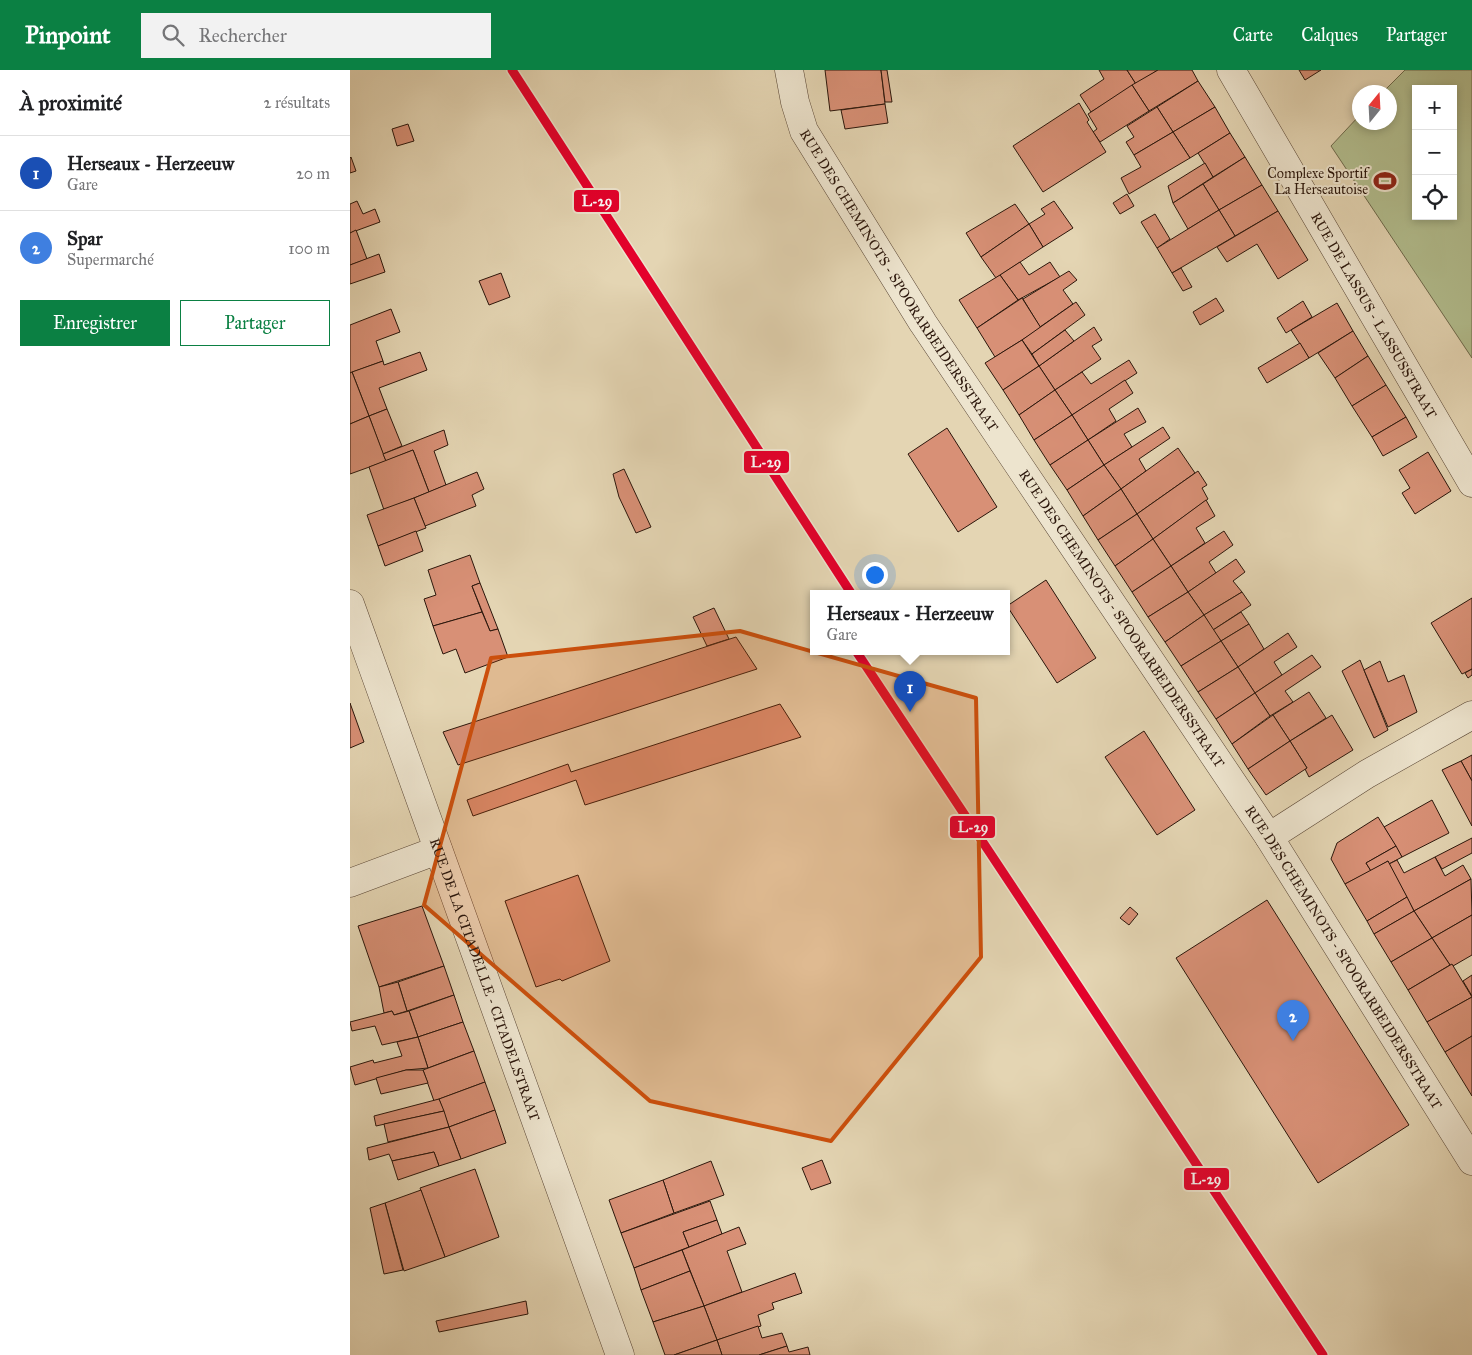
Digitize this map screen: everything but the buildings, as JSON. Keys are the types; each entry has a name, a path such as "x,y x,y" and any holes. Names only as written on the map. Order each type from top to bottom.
{"street":[{"name":"RUE DES CHEMINOTS - SPOORARBEIDERSSTRAAT","path":"789,70 795,102 804,131 923,322 1270,837 1472,1161"},
{"name":"RUE DE LASSUS - LASSUSSTRAAT","path":"1230,70 1472,483"},
{"name":"RUE DE LA CITADELLE - CITADELSTRAAT","path":"350,604 620,1355"},
{"path":"1270,837 1367,774 1472,716"},
{"path":"350,883 438,850"}],"highlighted area":[{"path":"740,631 976,698 981,957 831,1141 650,1101 424,905 491,658"}],"green space":[{"name":"Complexe Sportif La Herseautoise","path":"1405,70 1472,70 1472,358 1331,146 1352,124 1352,130 1397,130 1397,85 1390,85"}],"transit line":[{"name":"L-29","path":"512,70 849,590"},
{"name":"L-29","path":"859,655 1323,1355"}],"place":[{"name":"Complexe Sportif La Herseautoise","path":"1385,181"},
{"name":"Herseaux - Herzeeuw","path":"910,712"},
{"name":"Spar","path":"1293,1041"}]}
